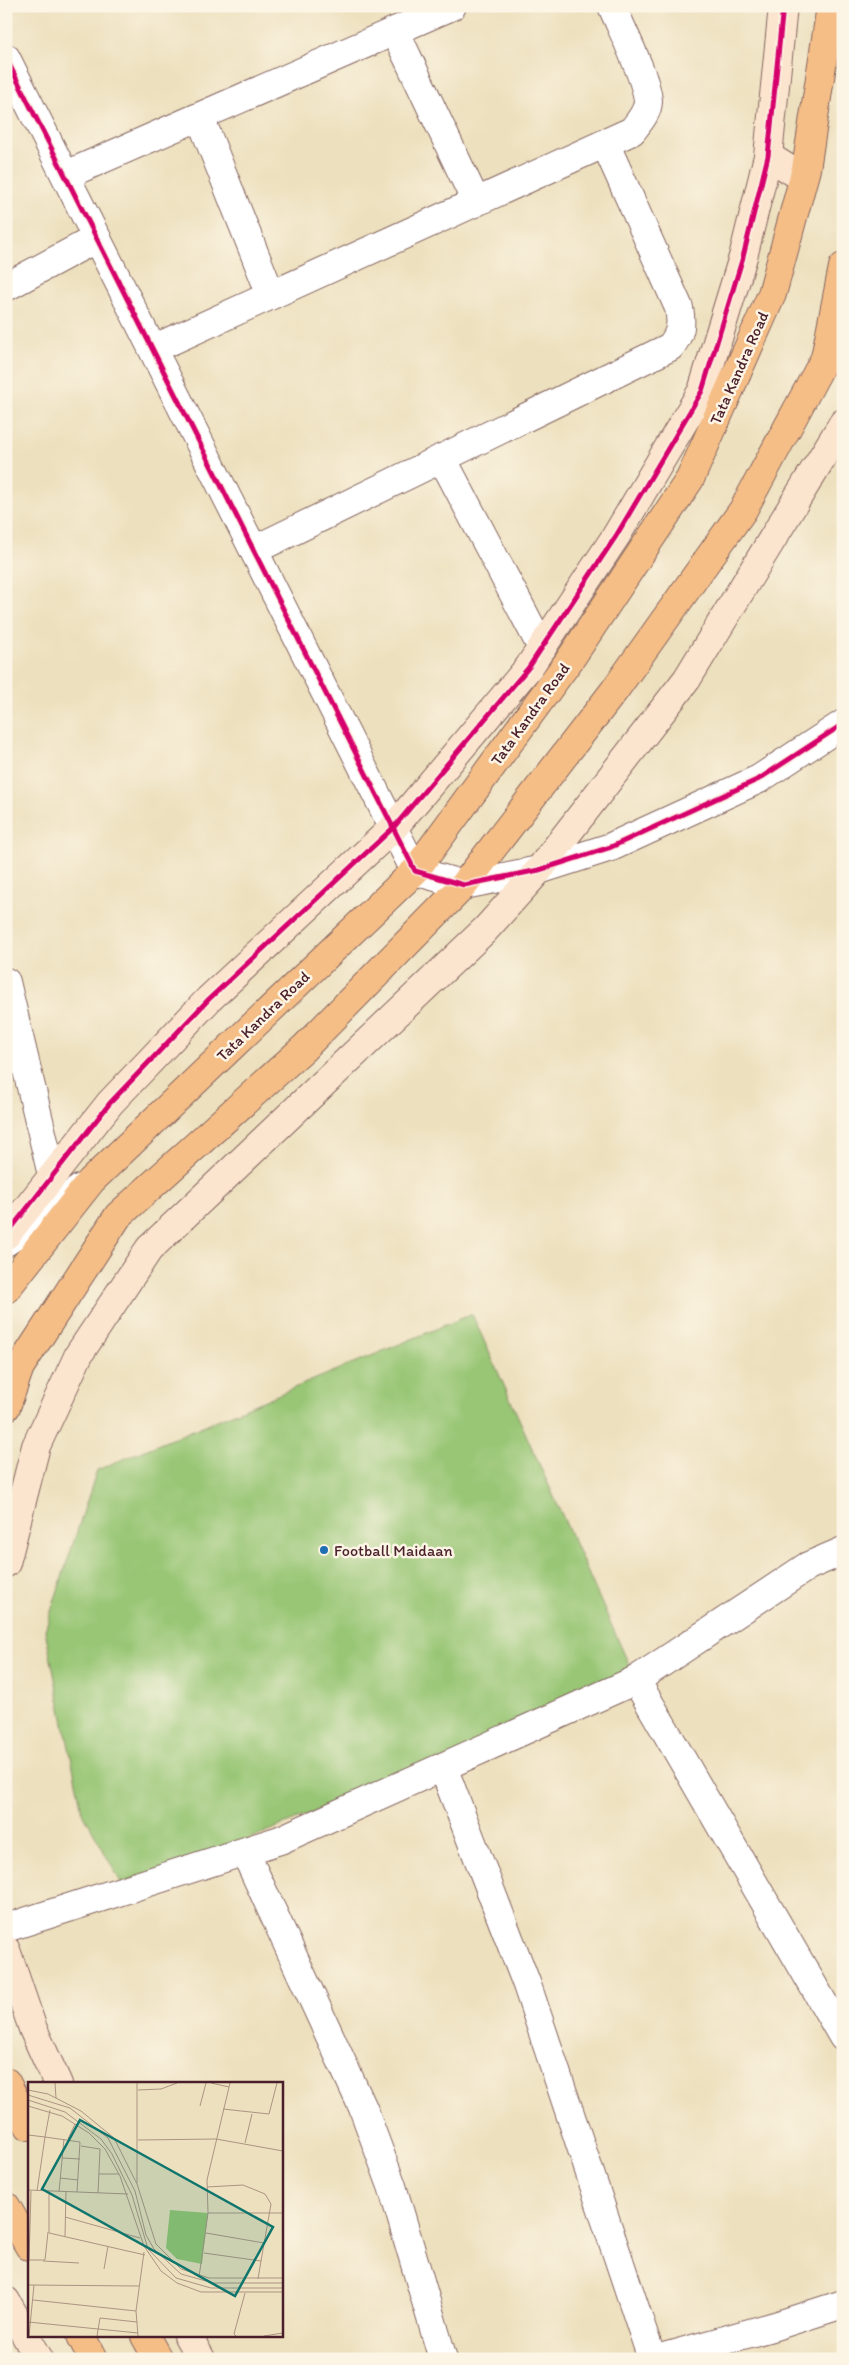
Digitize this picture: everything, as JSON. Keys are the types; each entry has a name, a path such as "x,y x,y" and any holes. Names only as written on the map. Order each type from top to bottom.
{"main road":[{"name":"Tata Kandra Road","path":"6,1289 91,1181 416,871 571,658 690,479 772,294 804,178 832,6"},
{"path":"6,1407 20,1367 118,1216 304,1048 464,885 614,691 743,510 826,358 843,267"},
{"path":"6,2082 28,2124"},
{"path":"6,2206 28,2244"},
{"path":"82,2338 93,2359"},
{"path":"146,2338 158,2359"}],"street":[{"path":"66,175 452,6"},
{"path":"153,348 632,131 642,118 648,102 646,87 612,6"},
{"path":"6,1236 110,1103 209,999 394,827 529,667 616,536 702,392 744,257 768,156 783,6"},
{"path":"395,31 476,202"},
{"path":"10,75 66,175 416,871 464,885 539,870 611,847 759,779 843,724"},
{"path":"200,117 271,295"},
{"path":"254,550 670,347 678,337 682,323 679,308 605,143"},
{"path":"768,156 804,178"},
{"path":"6,288 98,238"},
{"path":"6,1564 36,1446 79,1354 149,1249 484,930 539,870 687,679 843,423"},
{"path":"442,458 542,648"},
{"path":"6,982 52,1175"},
{"path":"6,1242 91,1181"},
{"path":"6,1928 280,1840 443,1767 636,1680 808,1566 843,1551"},
{"path":"636,1680 843,2037"},
{"path":"443,1767 527,1985 652,2359"},
{"path":"246,1852 363,2108 392,2186 443,2359"},
{"path":"6,1950 33,2029 57,2082"},
{"path":"6,2301 39,2359"},
{"path":"658,2359 775,2326 843,2304"},
{"path":"189,2338 201,2359"}],"green space":[{"name":"Football Maidaan","path":"472,1314 636,1680 125,1890 82,1811 45,1630 97,1470"}],"cycle path":[{"path":"6,1235 110,1103 209,999 394,827 529,667 616,536 702,391 743,257 768,156 783,6"},
{"path":"6,58 415,871 464,885 539,870 611,847 759,779 843,724"}],"place":[{"name":"Football Maidaan","path":"324,1550"}]}
